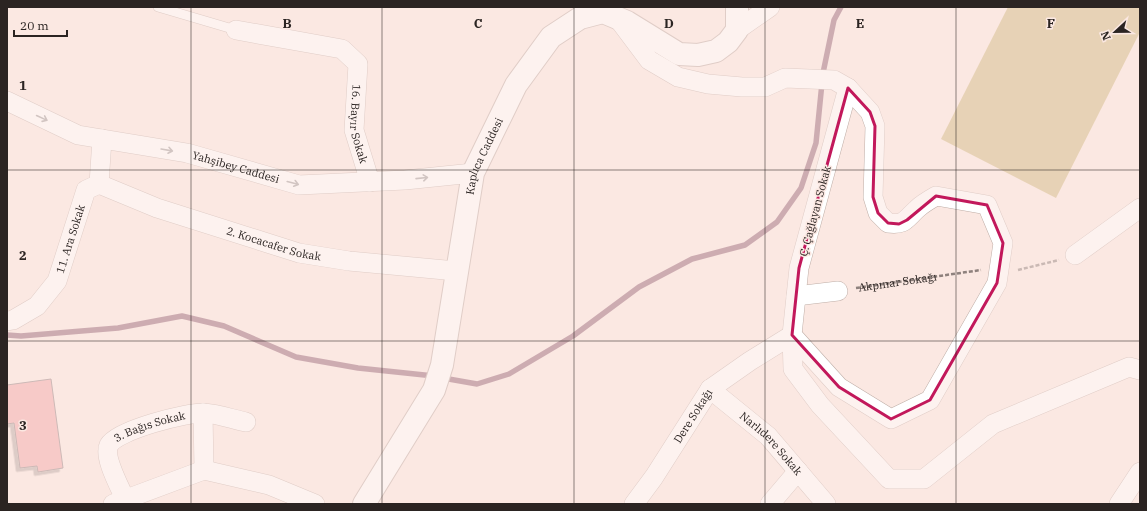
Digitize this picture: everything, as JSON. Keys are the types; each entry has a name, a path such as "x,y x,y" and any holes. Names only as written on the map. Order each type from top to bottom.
{"main road":[{"path":"736,30 737,7"},
{"name":"Kaplıca Caddesi","path":"364,504 434,390 442,365 473,173 516,85 551,37 580,18 603,12 616,16 627,22 679,54 698,55 716,51 728,42 736,30"}],"street":[{"path":"736,30 770,7"},
{"path":"616,16 631,33 649,60 678,77 708,84 742,87 765,87 785,78 834,83 870,112 875,126 873,197 878,213 888,223 899,224 908,220 918,208 936,196 987,205 1003,243 1007,269 997,283 930,400 891,419 839,387 792,335"},
{"name":"16. Bayır Sokak","path":"236,30 342,49 358,64 354,130 370,182"},
{"name":"Ç. Çağlayan Sokak","path":"834,83 799,268 792,335 793,369 820,405 889,480 924,479 993,424 1129,367 1140,370"},
{"name":"Yahşibey Caddesi","path":"7,101 78,135 187,153 299,185 370,182 473,173"},
{"path":"99,184 102,139"},
{"name":"2. Kocacafer Sokak","path":"99,184 157,208 299,253 349,261 456,271"},
{"name":"11. Ara Sokak","path":"7,321 13,320 37,306 57,281 86,190 99,184"},
{"path":"1075,255 1140,208"},
{"path":"796,296 838,291"},
{"name":"Dere Sokağı","path":"634,504 654,477 710,389 750,361 792,335"},
{"name":"Narlıdere Sokak","path":"710,389 768,436 826,504"},
{"name":"3. Bağıs Sokak","path":"203,413 204,470"},
{"name":"3. Bağıs Sokak","path":"119,502 108,458 109,445 115,439 133,429 203,413 246,422"},
{"path":"119,502 204,470 269,485 277,497 315,504"},
{"path":"770,504 798,471"},
{"path":"1119,504 1140,472"}],"lane":[{"path":"158,7 236,30"}],"path":[{"name":"Akpınar Sokağı","path":"838,291 1045,265 1075,255"}],"highlighted area":[{"path":"848,88 870,112 875,126 873,197 878,213 888,223 899,224 907,220 936,196 987,205 1003,243 997,283 930,400 891,419 839,387 792,335 799,268"}],"shaded area":[{"path":"1008,7 1140,7 1140,32 1056,198 941,139"}],"building":[{"path":"51,379 63,468 38,472 37,466 20,468 14,423 7,424 7,385"}],"waterway":[{"path":"443,378 477,384 509,374 573,336 639,287 692,259 745,245 777,222 801,188 816,143 823,73 834,20 841,7"},
{"path":"7,335 21,336 118,328 182,316 224,326 296,357 358,368 434,376"}]}
